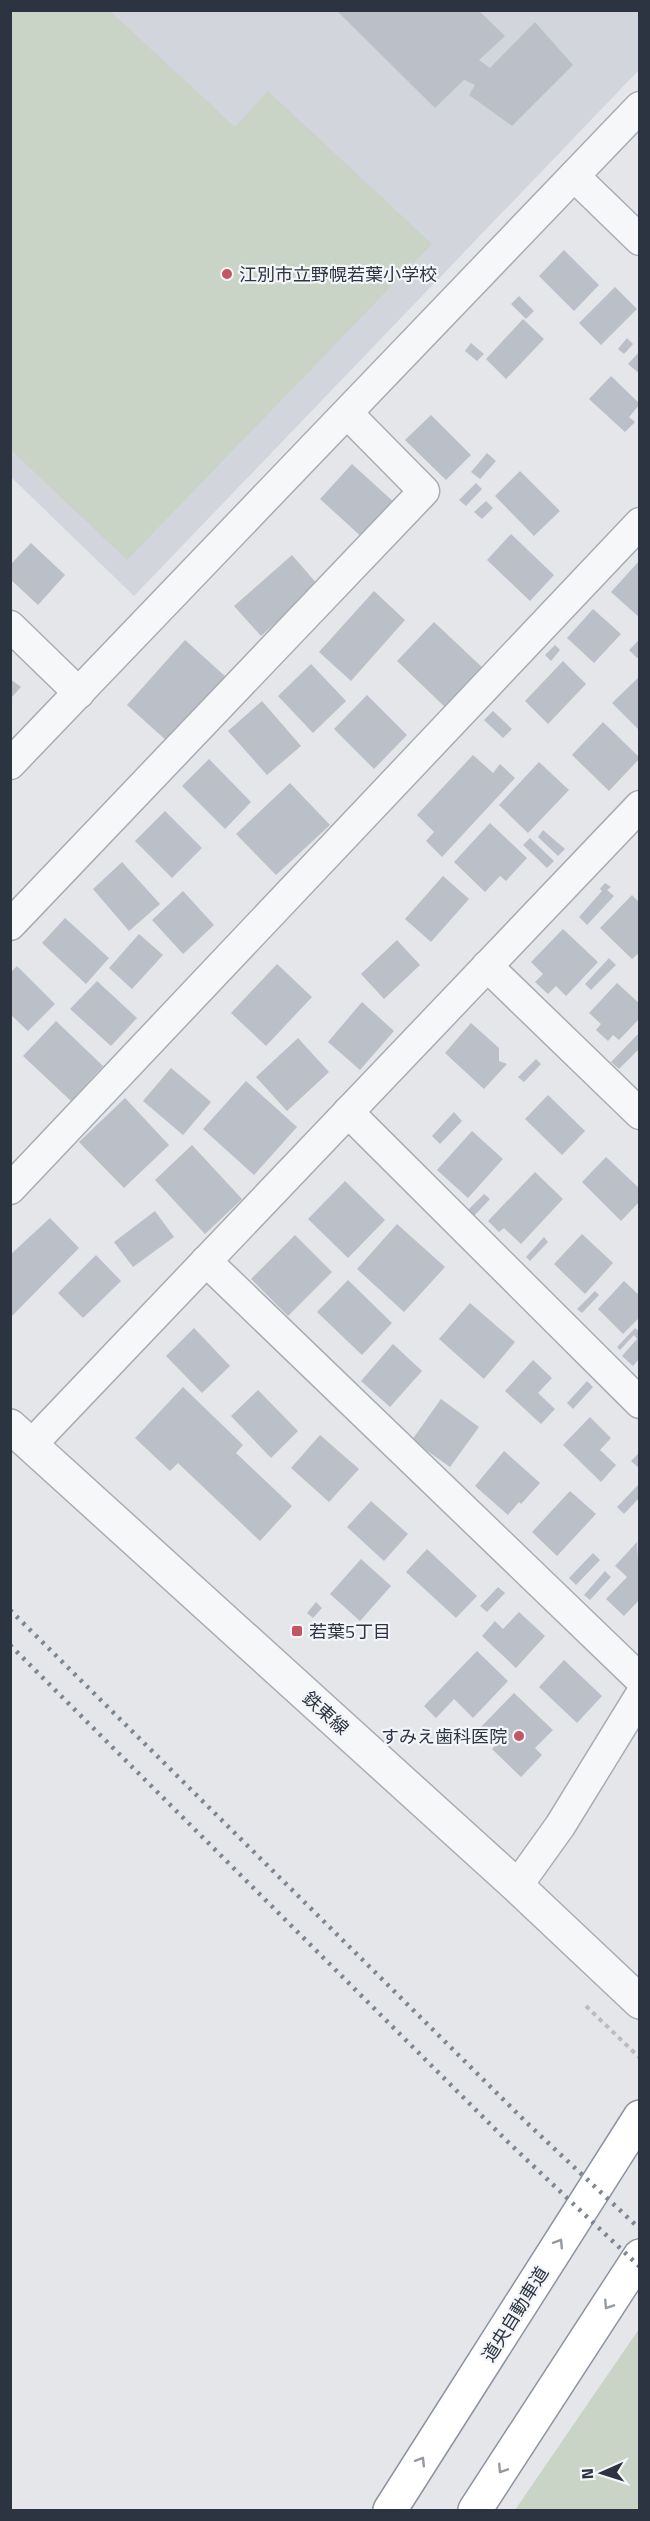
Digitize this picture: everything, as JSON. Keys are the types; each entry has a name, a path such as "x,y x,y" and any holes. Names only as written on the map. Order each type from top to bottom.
{"highway":[{"name":"道央自動車道","path":"390,2511 639,2117"},
{"path":"476,2511 639,2256"}],"street":[{"path":"10,764 639,107"},
{"path":"574,176 639,240"},
{"path":"10,925 424,490 347,413"},
{"path":"10,1189 639,523"},
{"path":"10,626 79,693"},
{"path":"21,1436 206,1261 487,966 634,824"},
{"path":"487,966 639,1114"},
{"path":"348,1112 639,1403"},
{"path":"206,1261 639,1679"},
{"name":"鉄東線","path":"21,1436 517,1886 639,2002"},
{"path":"517,1886 560,1826 639,1696"}],"path":[{"path":"586,2006 639,2058"}],"shaded area":[{"name":"江別市立野幌若葉小学校","path":"10,11 639,11 639,70 134,596 11,477"},
{"name":"江別市立野幌若葉小学校","path":"10,11 110,11 235,127 268,91 432,244 127,560 11,450"},
{"path":"639,2329 639,2510 515,2510"}],"building":[{"path":"336,10 478,10 505,36 479,60 490,68 535,22 573,65 512,126 469,95 475,85 464,80 435,108"},
{"path":"564,250 599,285 574,311 539,276"},
{"path":"615,287 637,309 601,345 579,323"},
{"path":"519,296 534,311 526,319 511,304"},
{"path":"523,319 544,339 506,379 486,359"},
{"path":"627,338 633,344 624,354 618,349"},
{"path":"471,343 484,354 477,361 465,351"},
{"path":"640,351 640,374 628,364"},
{"path":"611,376 640,404 629,417 635,422 625,432 589,399"},
{"path":"431,415 471,455 446,480 405,440"},
{"path":"487,453 496,461 480,479 471,472"},
{"path":"352,464 396,504 364,539 320,499"},
{"path":"520,471 560,511 534,536 495,496"},
{"path":"476,483 482,489 466,506 459,500"},
{"path":"486,501 493,508 482,519 474,512"},
{"path":"511,534 554,575 530,601 487,560"},
{"path":"31,543 65,575 38,605 10,579 10,565"},
{"path":"292,555 318,585 261,636 234,606"},
{"path":"640,560 640,618 611,592"},
{"path":"374,591 405,620 351,681 319,652"},
{"path":"593,609 621,634 594,663 567,638"},
{"path":"434,622 485,670 447,709 397,661"},
{"path":"640,639 640,656 637,658 629,650"},
{"path":"185,640 226,677 168,742 127,705"},
{"path":"555,645 560,650 551,661 545,655"},
{"path":"563,661 586,684 548,724 525,701"},
{"path":"311,664 346,701 313,733 278,696"},
{"path":"640,676 640,731 612,703"},
{"path":"10,679 21,687 10,699"},
{"path":"367,695 407,735 374,769 334,729"},
{"path":"262,701 301,746 267,775 228,731"},
{"path":"493,711 512,729 503,738 484,720"},
{"path":"603,722 640,758 609,791 572,755"},
{"path":"473,755 493,773 500,764 515,778 442,857 426,841 434,832 417,815"},
{"path":"209,759 251,802 225,829 182,786"},
{"path":"539,762 569,790 528,833 499,805"},
{"path":"290,783 330,825 276,875 236,834"},
{"path":"165,811 202,848 172,878 135,841"},
{"path":"490,823 527,858 506,881 500,876 485,892 454,862"},
{"path":"543,830 565,849 558,856 538,837"},
{"path":"530,838 554,861 547,868 523,845"},
{"path":"122,862 160,904 129,931 93,889"},
{"path":"443,876 469,899 431,942 405,919"},
{"path":"605,883 611,887 607,890 614,896 587,925 579,917 602,891 600,889"},
{"path":"183,891 214,925 183,954 152,920"},
{"path":"632,895 640,903 640,952 632,959 600,928"},
{"path":"65,918 109,958 86,984 42,943"},
{"path":"563,929 598,962 566,996 556,986 548,994 535,982 543,974 531,962"},
{"path":"139,934 163,955 132,989 109,968"},
{"path":"397,940 420,965 384,999 361,974"},
{"path":"609,958 616,965 591,990 585,984"},
{"path":"277,964 312,997 266,1046 231,1013"},
{"path":"17,966 55,1004 28,1031 10,1014 10,973"},
{"path":"97,981 137,1018 111,1046 70,1009"},
{"path":"617,983 640,1004 640,1018 619,1040 613,1035 608,1041 596,1030 601,1024 589,1013"},
{"path":"362,1002 394,1031 360,1070 328,1042"},
{"path":"56,1021 103,1066 71,1101 23,1056"},
{"path":"471,1023 499,1048 499,1061 507,1064 484,1089 445,1053"},
{"path":"640,1032 640,1048 619,1069 611,1062"},
{"path":"298,1038 329,1072 287,1111 256,1077"},
{"path":"536,1059 541,1064 524,1082 518,1077"},
{"path":"171,1068 211,1102 183,1135 143,1101"},
{"path":"246,1081 297,1127 254,1175 203,1129"},
{"path":"548,1095 585,1131 562,1155 525,1119"},
{"path":"125,1098 169,1145 124,1188 79,1142"},
{"path":"454,1112 462,1121 440,1144 432,1136"},
{"path":"472,1131 503,1159 468,1198 437,1170"},
{"path":"192,1145 242,1199 205,1234 155,1180"},
{"path":"606,1157 640,1189 640,1201 621,1221 582,1182"},
{"path":"535,1172 563,1199 521,1244 504,1228 499,1232 488,1221"},
{"path":"345,1181 385,1220 348,1258 308,1219"},
{"path":"484,1194 490,1199 473,1217 467,1211"},
{"path":"155,1211 174,1237 133,1267 114,1242"},
{"path":"50,1218 79,1248 10,1318 10,1255"},
{"path":"397,1224 445,1267 404,1312 357,1269"},
{"path":"582,1234 613,1263 585,1294 554,1264"},
{"path":"295,1235 332,1272 288,1316 251,1279"},
{"path":"544,1237 548,1242 530,1261 526,1257"},
{"path":"96,1255 121,1281 83,1318 58,1293"},
{"path":"348,1280 392,1323 362,1355 317,1312"},
{"path":"624,1281 640,1296 640,1317 623,1334 598,1309"},
{"path":"595,1291 599,1295 582,1313 577,1309"},
{"path":"470,1303 515,1342 484,1379 439,1339"},
{"path":"194,1328 230,1366 202,1393 166,1356"},
{"path":"635,1328 640,1332 640,1358 633,1366 622,1356 637,1339 634,1335 620,1350 617,1347"},
{"path":"393,1344 422,1371 390,1407 361,1381"},
{"path":"533,1360 552,1378 538,1393 555,1409 541,1424 505,1391"},
{"path":"587,1381 593,1387 573,1409 567,1403"},
{"path":"183,1387 243,1445 236,1453 292,1506 260,1541 178,1463 170,1471 135,1438"},
{"path":"258,1390 298,1431 271,1458 231,1416"},
{"path":"441,1399 479,1427 450,1467 412,1440"},
{"path":"590,1417 611,1438 600,1450 616,1465 601,1482 563,1445"},
{"path":"320,1435 359,1469 329,1502 291,1468"},
{"path":"504,1451 540,1483 508,1515 475,1486"},
{"path":"640,1452 640,1469 631,1461"},
{"path":"640,1483 640,1497 624,1514 617,1507"},
{"path":"570,1491 596,1514 557,1556 532,1532"},
{"path":"371,1501 408,1534 384,1561 347,1527"},
{"path":"637,1542 640,1599 624,1616 606,1599 627,1577 615,1566"},
{"path":"427,1549 477,1596 456,1618 406,1572"},
{"path":"593,1553 600,1560 576,1585 569,1578"},
{"path":"361,1559 391,1586 360,1621 330,1594"},
{"path":"605,1571 611,1577 590,1600 584,1595"},
{"path":"498,1587 505,1593 487,1612 480,1606"},
{"path":"316,1602 322,1608 313,1618 307,1613"},
{"path":"519,1612 545,1636 516,1668 482,1636 495,1621 503,1629"},
{"path":"477,1651 508,1681 473,1718 454,1699 436,1718 424,1706"},
{"path":"564,1660 602,1696 577,1723 539,1687"},
{"name":"すみえ歯科医院","path":"514,1693 553,1730 535,1748 542,1755 521,1777 492,1749 498,1743 481,1727"}],"railway":[{"path":"10,1610 527,2123 640,2229"},
{"path":"10,1645 509,2143 640,2267"}],"place":[{"name":"江別市立野幌若葉小学校","path":"227,274"},
{"name":"若葉5丁目","path":"297,1631"},
{"name":"すみえ歯科医院","path":"519,1736"}]}
